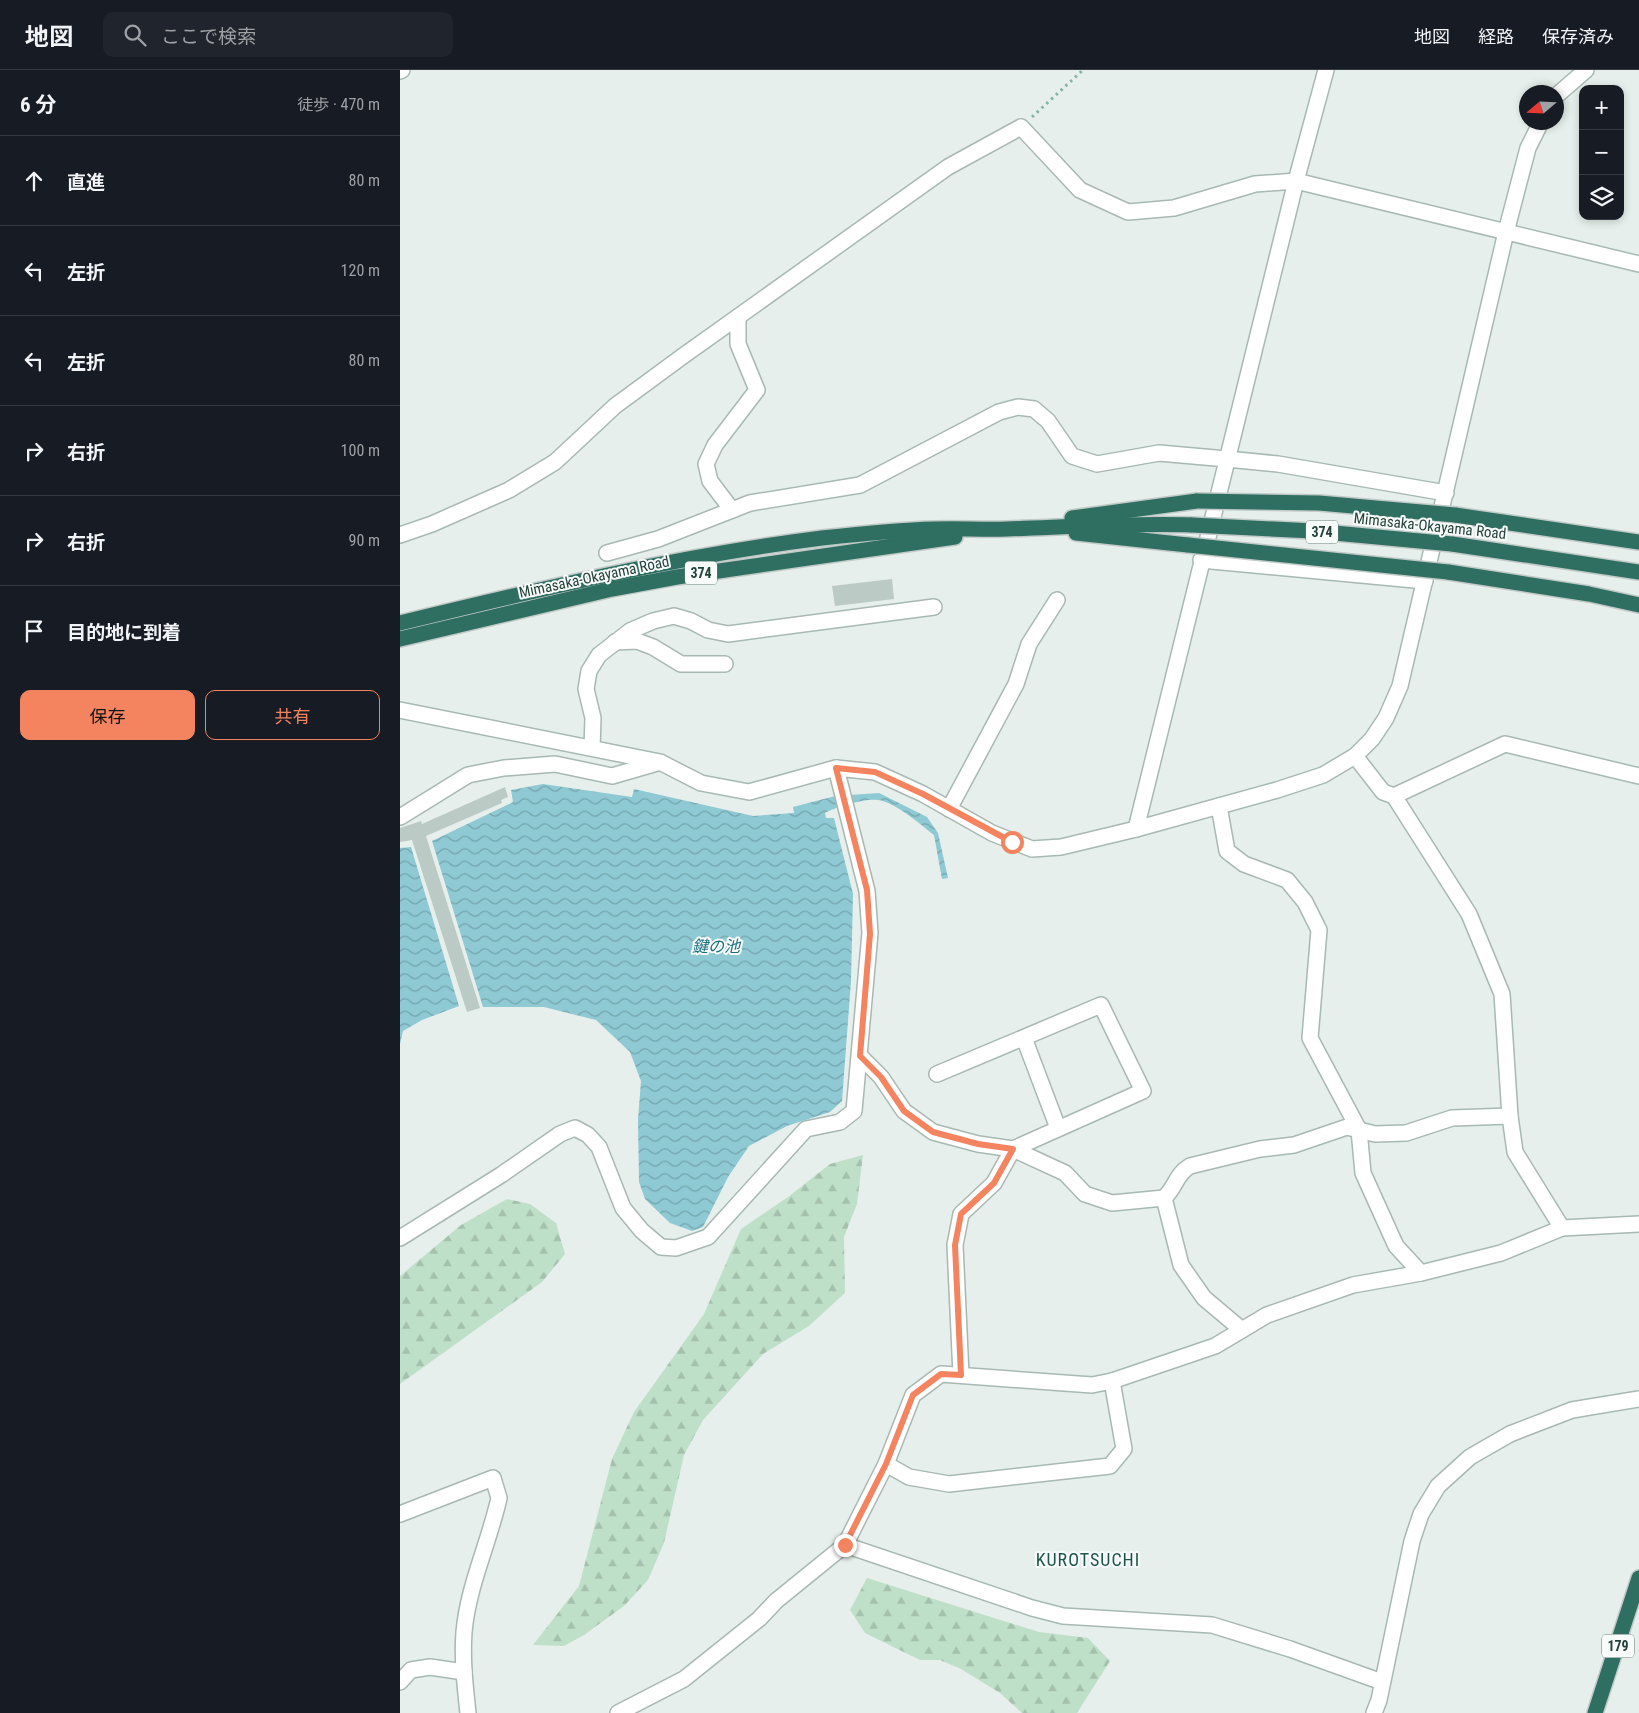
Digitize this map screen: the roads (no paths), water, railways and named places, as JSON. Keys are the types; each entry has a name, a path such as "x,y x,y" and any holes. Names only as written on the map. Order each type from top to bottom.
{"highway":[{"path":"1024,528 1091,514 1197,501 1319,503 1455,515 1639,542"},
{"name":"Mimasaka-Okayama Road","path":"400,622 612,573 755,547 890,531 1133,524 1314,531 1452,544 1639,572"},
{"path":"1024,528 1448,572 1589,594 1639,605"},
{"name":"Mimasaka-Okayama Road","path":"400,639 612,589 677,577 1006,529"},
{"name":"179","path":"1595,1713 1639,1578"}],"street":[{"path":"1136,829 1201,560 1296,181 1326,70"},
{"path":"1564,89 1586,70"},
{"path":"400,535 432,524 509,490 554,462 615,406 738,317 948,167 1021,127 1080,190 1128,212 1174,208 1255,184 1296,181 1639,264"},
{"path":"400,710 660,762 701,783 749,792 836,768 875,772 923,794 992,833 1032,849 1061,847 1136,829 1278,790 1323,774 1355,756 1372,739 1400,686 1506,232 1528,148 1537,130"},
{"path":"732,510 710,481 706,464 715,445 757,390 738,344 738,317"},
{"path":"607,553 658,539 750,503 860,485 1000,412 1018,407 1034,409 1048,421 1072,456 1096,464 1159,453 1227,458 1278,464 1446,493"},
{"path":"1201,560 1425,581"},
{"path":"950,809 1016,684 1029,644 1057,600"},
{"path":"592,748 593,718 586,689 589,671 599,655 615,642 630,631 652,621 674,616 691,621 708,630 728,634 934,607"},
{"path":"615,642 637,641 654,647 681,664 724,664"},
{"path":"1394,796 1505,744 1639,776"},
{"path":"1355,756 1383,792 1394,796 1469,914 1502,994 1510,1116 1515,1152 1562,1228"},
{"path":"400,817 468,775 555,764 612,776 660,762"},
{"path":"400,1238 501,1175 560,1134 575,1128 588,1135 599,1147 623,1208 642,1231 661,1247 676,1248 708,1237 806,1129 840,1122 854,1111 870,934 867,890 836,768"},
{"path":"1219,806 1227,851 1244,864 1287,880 1306,902 1319,930 1310,1038 1359,1130 1362,1173 1396,1246 1421,1273"},
{"path":"937,1074 1101,1005 1143,1091 1013,1149 994,1183 961,1214 955,1245 961,1375"},
{"path":"1024,1038 1058,1128"},
{"path":"860,1056 881,1077 904,1111 933,1132 978,1144 1013,1149 1064,1173 1085,1194 1112,1203 1164,1198 1173,1190 1181,1171 1190,1166 1260,1149 1294,1145 1347,1127 1375,1134 1406,1133 1452,1118 1510,1116"},
{"path":"1164,1198 1181,1265 1204,1298 1242,1330"},
{"path":"618,1713 684,1679 759,1619 776,1601 845,1545 886,1464 913,1395 941,1374 1092,1385 1112,1381 1215,1346 1267,1315 1353,1285 1421,1273 1501,1253 1562,1228 1639,1224"},
{"path":"886,1464 909,1477 949,1484 1110,1466 1124,1449 1112,1381"},
{"path":"1374,1713 1412,1541 1421,1514 1438,1486 1470,1456 1510,1434 1572,1410 1639,1399"},
{"path":"400,1514 493,1478 497,1486 499,1498 464,1632 464,1672 468,1713"},
{"path":"845,1545 1032,1608 1062,1616 1212,1625 1290,1649 1382,1682"},
{"path":"400,1682 411,1670 430,1667 464,1672"}],"water":[{"name":"鍵の池","path":"543,784 632,797 634,789 753,816 794,813 793,807 835,796 879,793 927,817 938,833 948,878 942,879 934,835 908,814 878,800 866,800 825,813 826,818 834,818 853,894 851,981 842,1101 830,1112 787,1126 749,1146 728,1177 703,1227 692,1231 670,1223 645,1199 639,1182 638,1120 641,1081 630,1052 596,1020 544,1007 483,1007 432,841 513,802 511,790"},
{"path":"411,847 459,1006 422,1020 403,1031 400,1044 400,848"}],"district":[{"name":"KUROTSUCHI","path":"1088,1559"}]}
